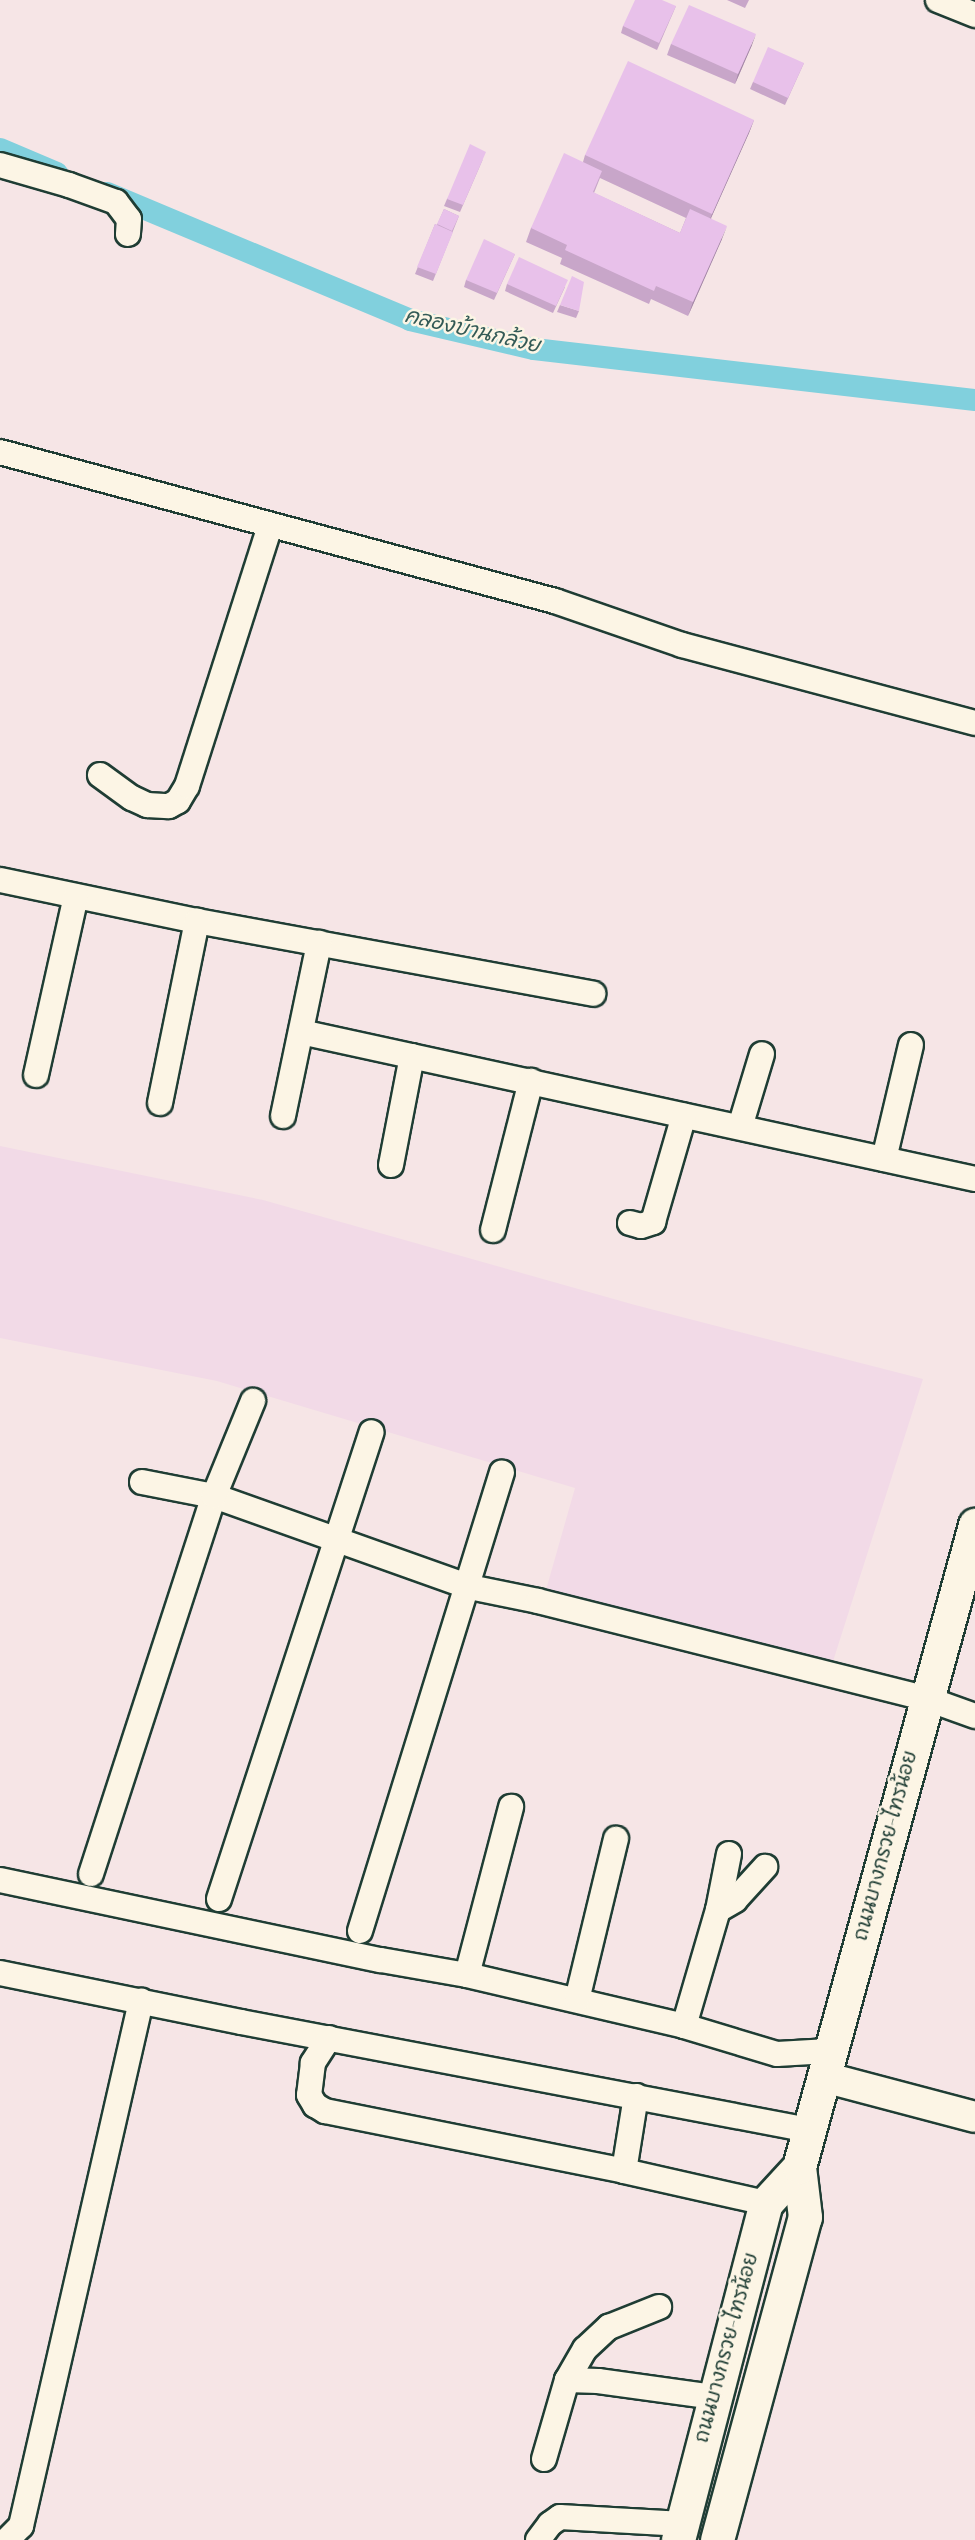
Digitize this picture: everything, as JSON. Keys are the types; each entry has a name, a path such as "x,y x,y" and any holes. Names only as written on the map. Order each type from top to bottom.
{"main road":[{"name":"ถนนบางกรวย-ไทรน้อย","path":"717,2540 805,2217 799,2167 975,1525"},
{"name":"ถนนบางกรวย-ไทรน้อย","path":"680,2532 766,2202 799,2167"}],"street":[{"path":"938,0 975,15"},
{"path":"0,165 69,185 116,202 129,219 128,234"},
{"path":"0,452 555,601 682,645 975,723"},
{"path":"100,775 132,798 147,805 169,807 178,801 187,786 270,526"},
{"path":"0,880 197,921 593,994"},
{"path":"36,1074 76,896"},
{"path":"160,1103 197,921"},
{"path":"283,1116 319,943"},
{"path":"301,1032 975,1179"},
{"path":"884,1159 911,1045"},
{"path":"740,1127 762,1053"},
{"path":"391,1165 412,1056"},
{"path":"494,1230 531,1081"},
{"path":"630,1223 642,1226 653,1222 684,1115"},
{"path":"91,1874 214,1496 253,1401"},
{"path":"219,1899 372,1432"},
{"path":"360,1931 469,1587 502,1473"},
{"path":"142,1482 214,1496 469,1587 538,1601 926,1698 975,1716"},
{"path":"467,1975 511,1807"},
{"path":"577,2001 616,1839"},
{"path":"684,2026 718,1910 729,1854"},
{"path":"718,1910 735,1900 765,1867"},
{"path":"0,1880 467,1975 684,2026 777,2054 827,2064 975,2117"},
{"path":"0,1973 809,2130"},
{"path":"7,2540 21,2526 141,2001"},
{"path":"329,2038 313,2063 309,2095 315,2105 324,2111 766,2202"},
{"path":"624,2171 636,2096"},
{"path":"544,2459 567,2380 585,2349 609,2327 659,2307"},
{"path":"567,2380 598,2381 715,2397"},
{"path":"538,2540 550,2524 560,2517 680,2532"}],"shaded area":[{"path":"0,1146 263,1200 635,1305 923,1379 828,1677 540,1611 575,1488 217,1381 0,1338"}],"building":[{"path":"635,0 662,0 676,6 659,43 623,26"},
{"path":"689,5 756,34 738,74 671,44"},
{"path":"768,47 804,63 788,98 753,82"},
{"path":"628,61 754,120 712,214 585,155"},
{"path":"470,144 486,152 463,205 447,199"},
{"path":"564,153 602,171 593,192 680,233 690,209 727,226 693,302 656,286 654,291 565,250 567,245 531,228"},
{"path":"444,209 459,216 452,231 437,224"},
{"path":"435,224 453,232 436,274 417,267"},
{"path":"484,239 515,254 497,293 466,280"},
{"path":"519,257 568,280 556,306 507,284"},
{"path":"572,276 584,282 579,311 560,305"}],"waterway":[{"name":"คลองบ้านกล้วย","path":"0,149 57,173"},
{"name":"คลองบ้านกล้วย","path":"107,193 410,320 534,349 975,400"}]}
